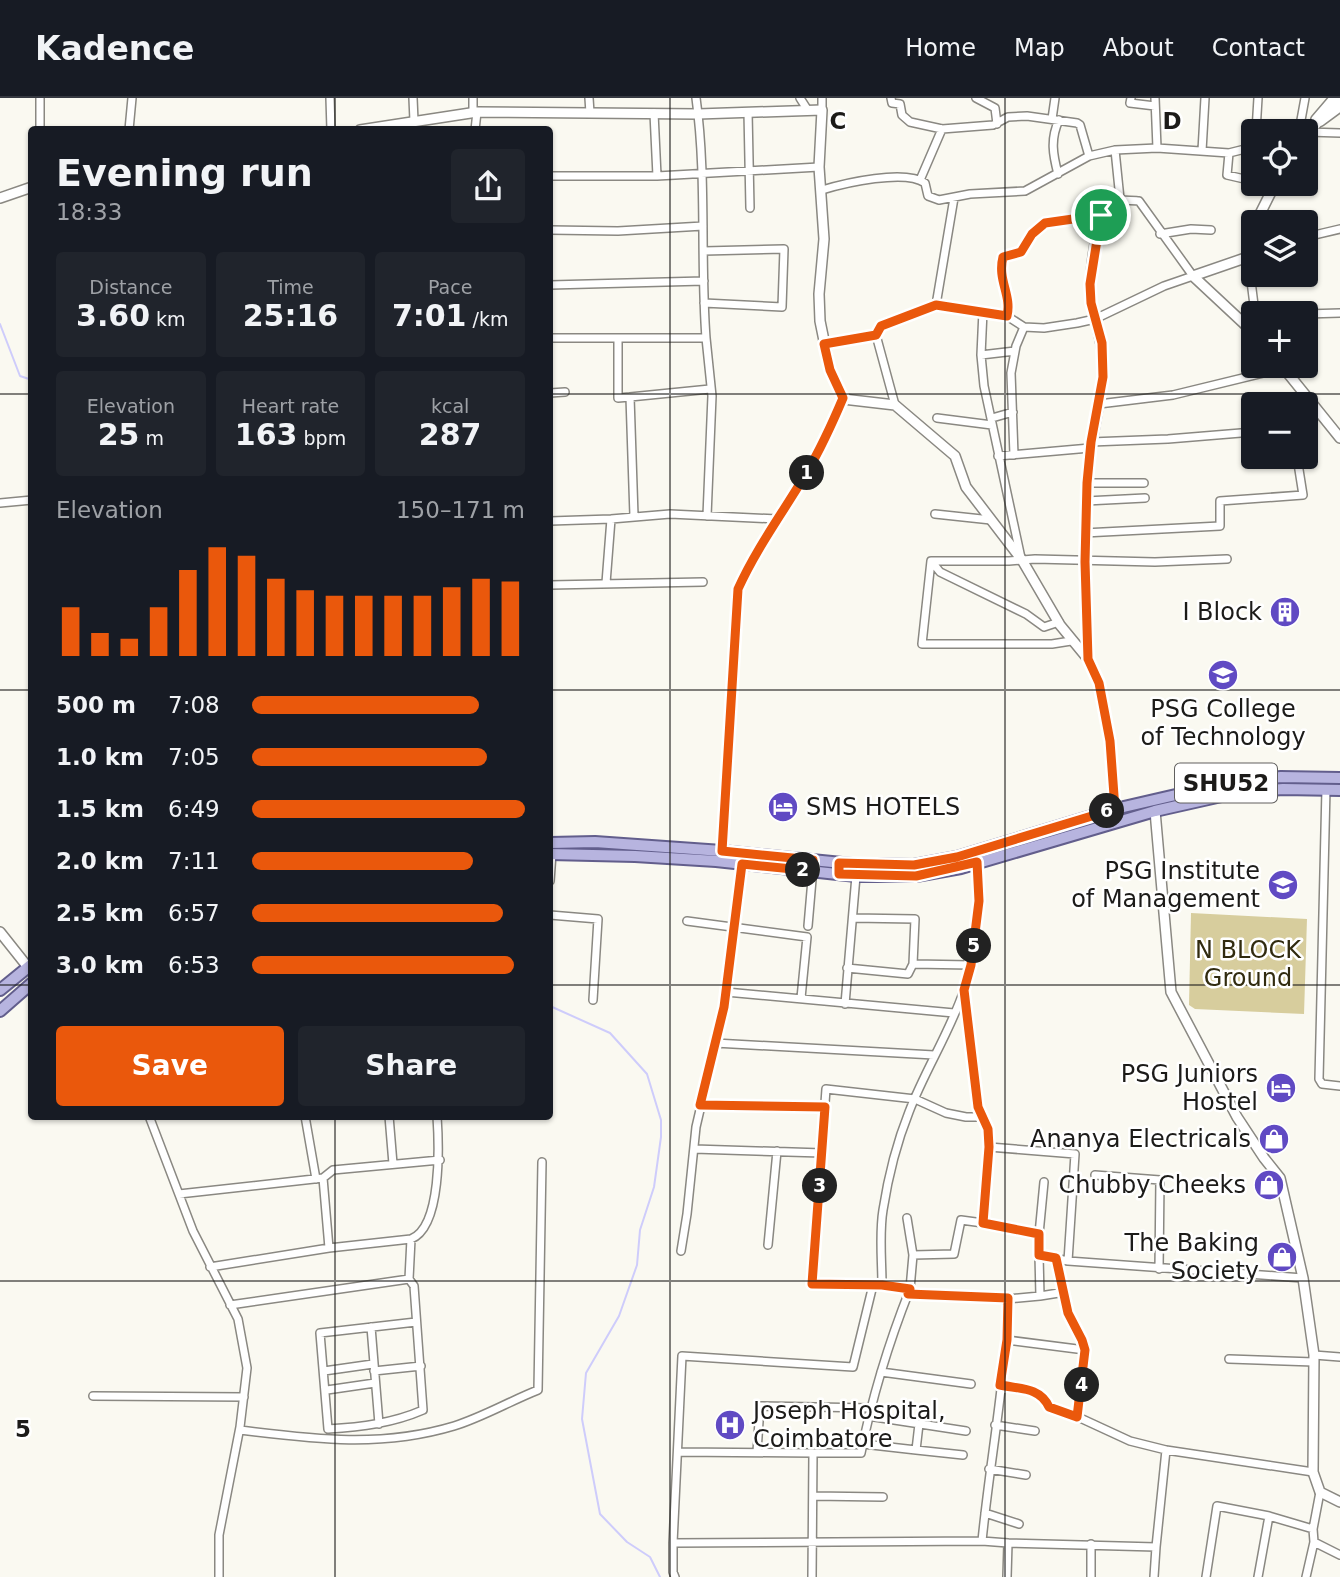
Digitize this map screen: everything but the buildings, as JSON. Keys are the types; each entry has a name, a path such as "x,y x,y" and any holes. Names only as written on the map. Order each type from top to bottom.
{"main road":[{"name":"SHU52","path":"553,851 839,868 914,865 957,857 1115,809 1232,782 1281,777 1340,778"},
{"name":"SHU52","path":"839,868 856,876 916,876 977,862 1154,811 1235,793 1283,789 1340,790"},
{"name":"SHU52","path":"553,850 595,842 722,851 813,866"},
{"path":"0,990 28,966"},
{"path":"0,1011 28,986"}],"street":[{"path":"40,98 40,126"},
{"path":"129,126 132,98"},
{"path":"330,98 331,126"},
{"path":"413,98 414,121"},
{"path":"473,98 475,126"},
{"path":"589,98 590,113"},
{"path":"696,98 702,172 704,303 712,396 707,516"},
{"path":"800,98 807,109"},
{"path":"722,851 738,589 750,563 807,472 843,398 830,370 824,344 819,294 824,239 819,167 822,98"},
{"path":"891,98 892,103 900,104 902,115 910,122 942,129 998,124 1008,117 1027,116 1080,125 1089,156"},
{"path":"976,98 995,108"},
{"path":"993,98 998,124"},
{"path":"1055,98 1053,153 1058,174"},
{"path":"1131,98 1130,103 1155,102 1157,148"},
{"path":"1202,151 1205,98"},
{"path":"1257,119 1258,98"},
{"path":"1305,98 1308,119"},
{"path":"1315,119 1333,98"},
{"path":"1318,120 1340,99"},
{"path":"1318,123 1340,107"},
{"path":"384,126 475,112 698,114 822,110"},
{"path":"748,112 750,208"},
{"path":"654,113 657,176"},
{"path":"920,180 942,129"},
{"path":"1318,130 1340,134"},
{"path":"822,190 881,179 914,178 925,184 931,198 954,198 970,194 1025,191 1089,156 1115,150 1157,148 1228,153 1241,149"},
{"path":"1115,150 1120,199"},
{"path":"1228,153 1227,175 1241,178"},
{"path":"553,176 657,176 819,167"},
{"path":"0,198 28,188"},
{"path":"936,305 954,198"},
{"path":"1088,659 1084,533 1091,445 1103,377 1102,343 1090,284 1101,215 1106,205 1120,199 1139,201 1160,234 1193,276 1241,321"},
{"path":"1007,316 1009,303 1001,279 1003,257 1021,252 1032,234 1045,223 1101,215"},
{"path":"553,230 618,231 703,226"},
{"path":"1160,234 1191,229 1211,230"},
{"path":"1318,234 1340,229"},
{"path":"704,251 784,249 782,307 704,303"},
{"path":"895,405 876,335 881,326 936,305 1007,316 1024,327 1044,328 1096,320 1164,286 1241,259"},
{"path":"553,285 704,281"},
{"path":"983,311 981,355 984,386 1022,560"},
{"path":"1318,314 1340,313"},
{"path":"1014,455 1011,373 1015,351 1024,327"},
{"path":"824,344 876,335"},
{"path":"553,338 706,338"},
{"path":"618,338 618,398 710,388"},
{"path":"981,355 1015,351"},
{"path":"1099,404 1173,395 1241,378"},
{"path":"1292,378 1340,438"},
{"path":"553,393 565,393"},
{"path":"630,397 634,516"},
{"path":"843,398 895,405 955,456 966,487 1022,560 1059,622 1088,659 1099,683 1110,741 1115,809"},
{"path":"937,418 992,422 1013,412"},
{"path":"998,456 1091,445 1241,433"},
{"path":"1084,533 1220,526 1220,500 1303,495 1299,469"},
{"path":"1087,483 1144,483"},
{"path":"1086,501 1145,498"},
{"path":"0,503 28,500"},
{"path":"553,521 670,514 777,519"},
{"path":"935,514 991,520"},
{"path":"606,583 611,519"},
{"path":"931,561 1227,559"},
{"path":"931,561 940,572 1026,614 1044,627 1059,622"},
{"path":"931,561 922,644 1052,644 1071,640"},
{"path":"553,585 704,582"},
{"path":"1326,789 1319,1079 1322,1084 1340,1086"},
{"path":"1154,811 1171,992 1237,1117 1280,1178 1303,1278 1314,1358 1313,1472 1320,1492 1313,1529 1314,1542 1306,1577"},
{"path":"676,1577 673,1573 673,1543 682,1356 853,1367 877,1285 882,1212 908,1113 964,990 971,965 979,901 977,862"},
{"path":"681,1251 700,1105 726,992 742,864"},
{"path":"808,926 813,866"},
{"path":"845,1004 856,876"},
{"path":"553,915 598,919 593,1000"},
{"path":"847,968 908,975 913,964 915,919 853,918"},
{"path":"687,921 807,937 801,998"},
{"path":"0,932 28,964"},
{"path":"913,964 971,965"},
{"path":"964,990 978,1107 988,1129 983,1223"},
{"path":"726,992 954,1013"},
{"path":"715,1043 934,1055"},
{"path":"983,1117 946,1113 915,1099 826,1089 812,1284 877,1285 909,1292 1008,1298 1065,1292"},
{"path":"700,1105 825,1107"},
{"path":"151,1120 210,1266 238,1319 247,1368 240,1430 219,1535 219,1577"},
{"path":"306,1120 319,1179 329,1248"},
{"path":"389,1120 393,1164"},
{"path":"210,1266 419,1236 432,1213 440,1160 437,1120"},
{"path":"989,1147 1075,1154 1068,1261"},
{"path":"694,1149 822,1153"},
{"path":"768,1245 777,1152"},
{"path":"179,1194 319,1179 334,1170 440,1160"},
{"path":"240,1430 327,1440 362,1441 454,1426 538,1390 542,1162"},
{"path":"1095,1175 1160,1180 1159,1269"},
{"path":"1040,1296 1039,1234 1044,1182"},
{"path":"678,1452 861,1452 869,1412 909,1292 913,1255 907,1218"},
{"path":"913,1255 954,1254 961,1220 1039,1234"},
{"path":"411,1239 409,1279 414,1286 424,1410 379,1424 328,1429 327,1390 320,1333 416,1322"},
{"path":"1039,1255 1068,1261 1159,1269 1303,1278"},
{"path":"1056,1258 1068,1313 1085,1350 1077,1417"},
{"path":"230,1305 409,1279"},
{"path":"982,1541 1007,1340 1008,1298"},
{"path":"371,1327 379,1424"},
{"path":"1007,1340 1085,1350"},
{"path":"1229,1359 1340,1357"},
{"path":"324,1371 421,1366"},
{"path":"881,1372 971,1384"},
{"path":"327,1390 375,1383"},
{"path":"1000,1385 1034,1391 1045,1397 1049,1407 1130,1441 1166,1450 1313,1472"},
{"path":"93,1396 244,1396"},
{"path":"757,1452 760,1406 869,1412 919,1424 966,1431"},
{"path":"916,1450 919,1424"},
{"path":"995,1424 1035,1431"},
{"path":"863,1444 963,1455"},
{"path":"1154,1577 1166,1450"},
{"path":"812,1577 813,1453"},
{"path":"989,1469 1026,1475"},
{"path":"1320,1492 1340,1502"},
{"path":"813,1496 883,1497"},
{"path":"1206,1577 1215,1507 1269,1516 1313,1529"},
{"path":"985,1513 1018,1524"},
{"path":"1258,1577 1269,1516"},
{"path":"673,1543 982,1541 1156,1547"},
{"path":"1314,1542 1340,1555"},
{"path":"1007,1577 1008,1543"},
{"path":"1091,1544 1091,1577"}],"green space":[{"name":"N BLOCK Ground","path":"1191,913 1307,919 1304,1014 1195,1009 1189,1005"}],"waterway":[{"path":"0,324 20,376 28,379"},
{"path":"553,1007 610,1033 647,1074 661,1120 654,1187 640,1230 637,1265 619,1316 586,1373 582,1419 600,1514 627,1542 650,1557 660,1577"}],"place":[{"name":"I Block","path":"1285,612"},
{"name":"PSG College of Technology","path":"1223,675"},
{"name":"SMS HOTELS","path":"783,807"},
{"name":"PSG Institute of Management","path":"1283,885"},
{"name":"PSG Juniors Hostel","path":"1281,1088"},
{"name":"Ananya Electricals","path":"1274,1139"},
{"name":"Chubby Cheeks","path":"1269,1185"},
{"name":"The Baking Society","path":"1282,1257"},
{"name":"Joseph Hospital, Coimbatore","path":"730,1425"}],"route":[{"path":"1101,215 1090,284 1091,303 1102,343 1103,377 1091,442 1084,533 1088,659 1099,683 1110,741 1115,809 957,857 914,865 839,863 839,874 916,876 961,868 977,862 979,901 971,965 964,990 978,1107 988,1129 983,1223 1039,1234 1039,1255 1056,1258 1068,1313 1085,1350 1077,1417 1049,1407 1045,1397 1034,1391 1000,1385 1007,1340 1008,1298 908,1294 910,1289 882,1285 812,1284 825,1107 700,1105 724,1007 742,864 813,871 813,860 722,851 738,589 750,563 807,472 843,398 830,370 824,344 876,335 881,326 936,305 1007,316 1010,306 1001,279 1003,257 1021,252 1032,234 1045,223 1101,215"}]}
